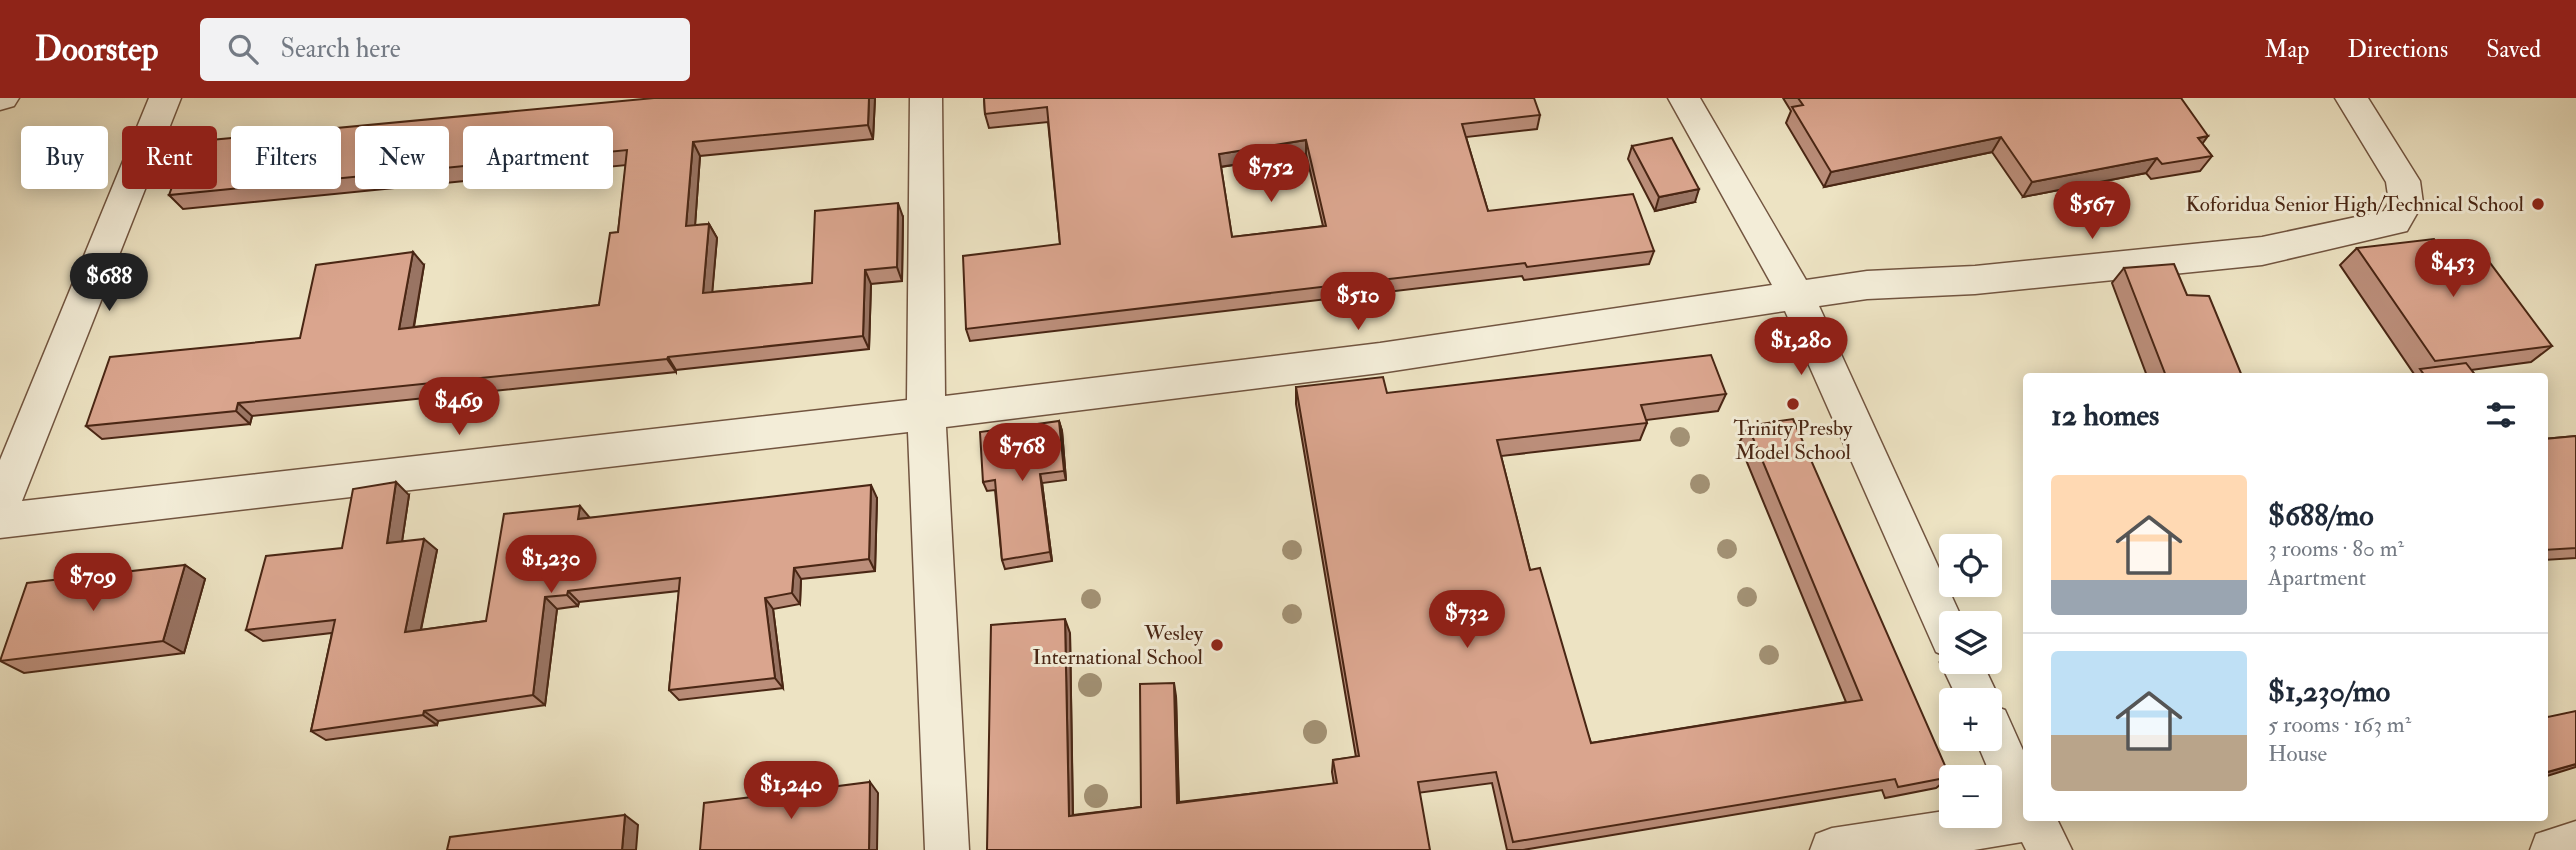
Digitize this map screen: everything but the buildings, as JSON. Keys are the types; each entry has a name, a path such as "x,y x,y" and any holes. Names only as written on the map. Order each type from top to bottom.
{"street":[{"path":"926,98 926,414 947,850"},
{"path":"1684,98 1796,295 1939,612"},
{"path":"0,521 926,414 1380,358 1867,285 1975,280 2262,251 2395,222 2406,203 2403,181 2351,98"},
{"path":"0,507 168,99"},
{"path":"2002,750 2023,797"},
{"path":"1832,850 2035,823"},
{"path":"2552,850 2576,843"}],"place":[{"name":"Koforidua Senior High/Technical School","path":"2538,204"},
{"name":"Trinity Presby Model School","path":"1793,404"},
{"name":"Wesley International School","path":"1217,645"}]}
